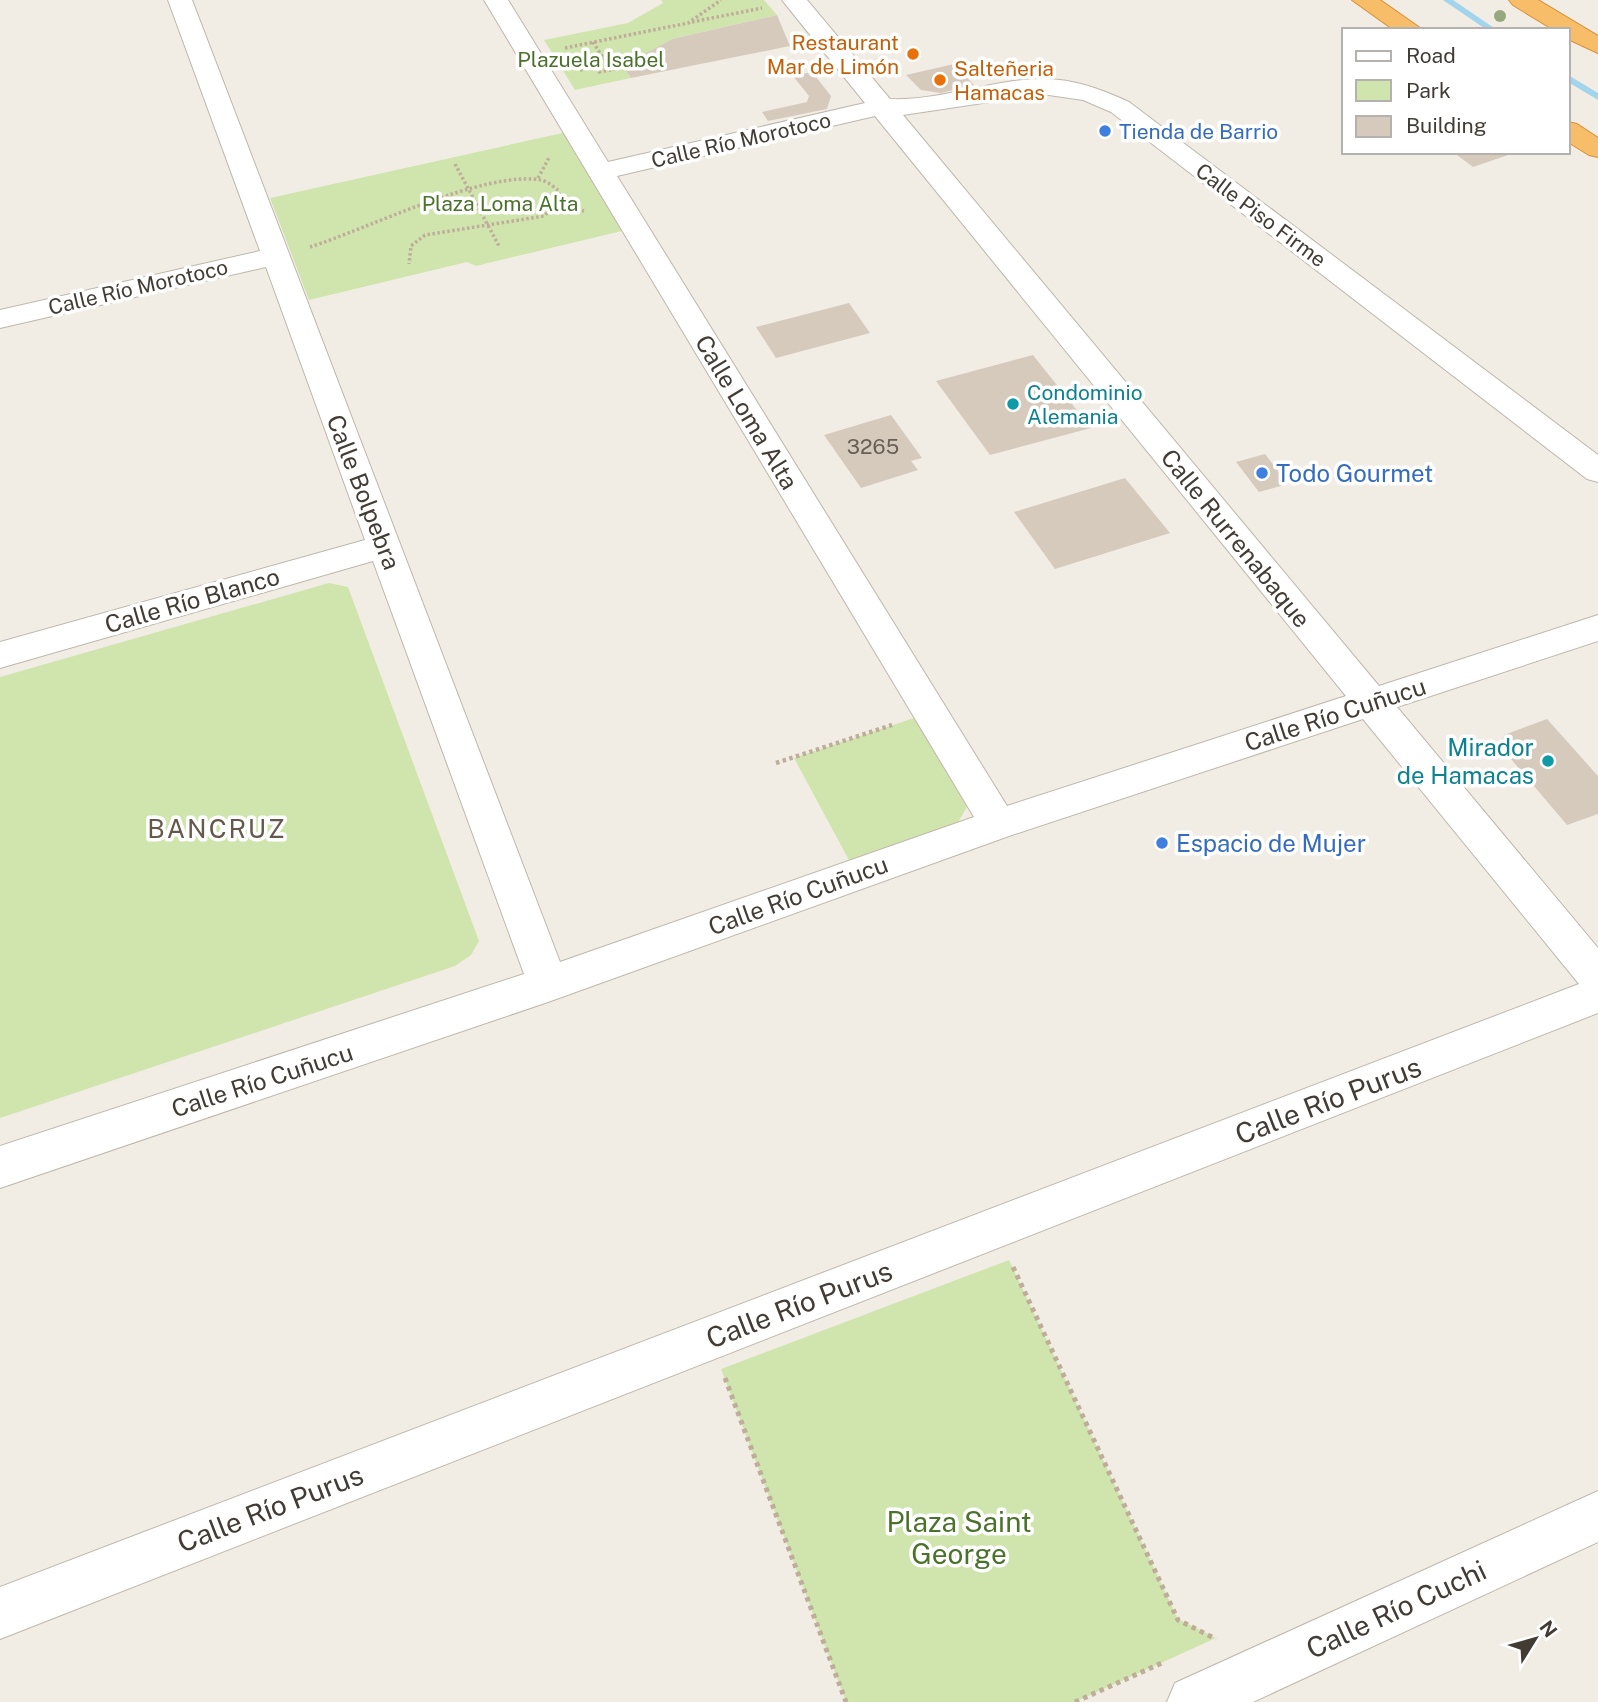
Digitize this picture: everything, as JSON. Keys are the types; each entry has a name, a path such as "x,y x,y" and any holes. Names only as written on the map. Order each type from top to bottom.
{"highway":[{"path":"1364,0 1408,28"},
{"path":"1521,0 1568,28"},
{"path":"1570,29 1598,46"},
{"path":"1570,131 1598,149"}],"street":[{"name":"Calle Bolpebra","path":"180,0 548,984"},
{"name":"Calle Loma Alta","path":"496,0 998,824"},
{"name":"Calle Rurrenabaque","path":"794,1 1598,978"},
{"name":"Calle Piso Firme","path":"881,107 919,107 992,91 1045,85 1071,87 1096,94 1120,107 1598,471"},
{"name":"Calle Río Morotoco","path":"601,172 881,107"},
{"name":"Calle Río Morotoco","path":"0,319 276,256"},
{"name":"Calle Río Blanco","path":"0,654 384,546"},
{"name":"Calle Río Cuñucu","path":"0,1167 548,984 998,824 1598,628"},
{"name":"Calle Río Purus","path":"0,1613 1598,995"},
{"name":"Calle Río Cuchi","path":"1214,1693 1598,1516"}],"path":[{"path":"688,23 721,0"},
{"path":"530,56 794,1"},
{"path":"593,43 603,58"},
{"path":"615,56 622,68 599,72 592,60 603,58 615,56"},
{"path":"455,164 499,246"},
{"path":"276,256 324,244 398,213 519,177 549,181 558,188 561,197 558,204 544,216 425,235 411,246 409,264"},
{"path":"776,763 930,713"},
{"path":"996,1228 1178,1620 1216,1638"},
{"path":"710,1338 846,1702"},
{"path":"1204,1643 1216,1638"},
{"path":"1214,1693 1216,1638"},
{"path":"1075,1702 1169,1659"}],"green space":[{"name":"Plazuela Isabel","path":"661,0 764,0 777,15 672,39 624,66 631,78 575,90 544,40 628,23 663,3"},
{"name":"Plaza Loma Alta","path":"567,132 626,230 476,266 467,262 309,300 270,198"},
{"path":"329,583 348,587 479,941 471,955 455,966 0,1118 0,677"},
{"path":"920,716 971,800 957,824 850,862 794,758"},
{"name":"Plaza Saint George","path":"1009,1260 1178,1619 1216,1638 1075,1702 846,1702 721,1369"}],"building":[{"path":"777,15 790,46 631,78 623,66 672,39"},
{"name":"Salteñeria Hamacas","path":"954,64 974,85 941,93 921,90 906,75"},
{"path":"812,72 831,96 827,109 768,121 762,112 807,102 809,96 793,76"},
{"path":"1456,154 1511,154 1473,167"},
{"path":"849,303 870,333 776,358 756,327"},
{"name":"Condominio Alemania","path":"1033,355 1091,428 990,455 936,381"},
{"path":"891,415 922,458 911,461 918,470 861,488 824,435"},
{"name":"Todo Gourmet","path":"1265,454 1288,484 1259,492 1236,462"},
{"path":"1125,478 1170,533 1055,569 1014,512"},
{"name":"Mirador de Hamacas","path":"1547,719 1598,776 1598,814 1567,825 1500,746 1504,735"}],"waterway":[{"path":"1447,0 1490,28"},
{"path":"1570,79 1598,97"}],"place":[{"name":"Restaurant Mar de Limón","path":"913,54"},
{"name":"Salteñeria Hamacas","path":"940,80"},
{"name":"Tienda de Barrio","path":"1105,131"},
{"name":"Condominio Alemania","path":"1013,404"},
{"name":"Todo Gourmet","path":"1262,473"},
{"name":"Mirador de Hamacas","path":"1548,761"},
{"name":"Espacio de Mujer","path":"1162,843"}],"district":[{"name":"BANCRUZ","path":"217,828"}]}
